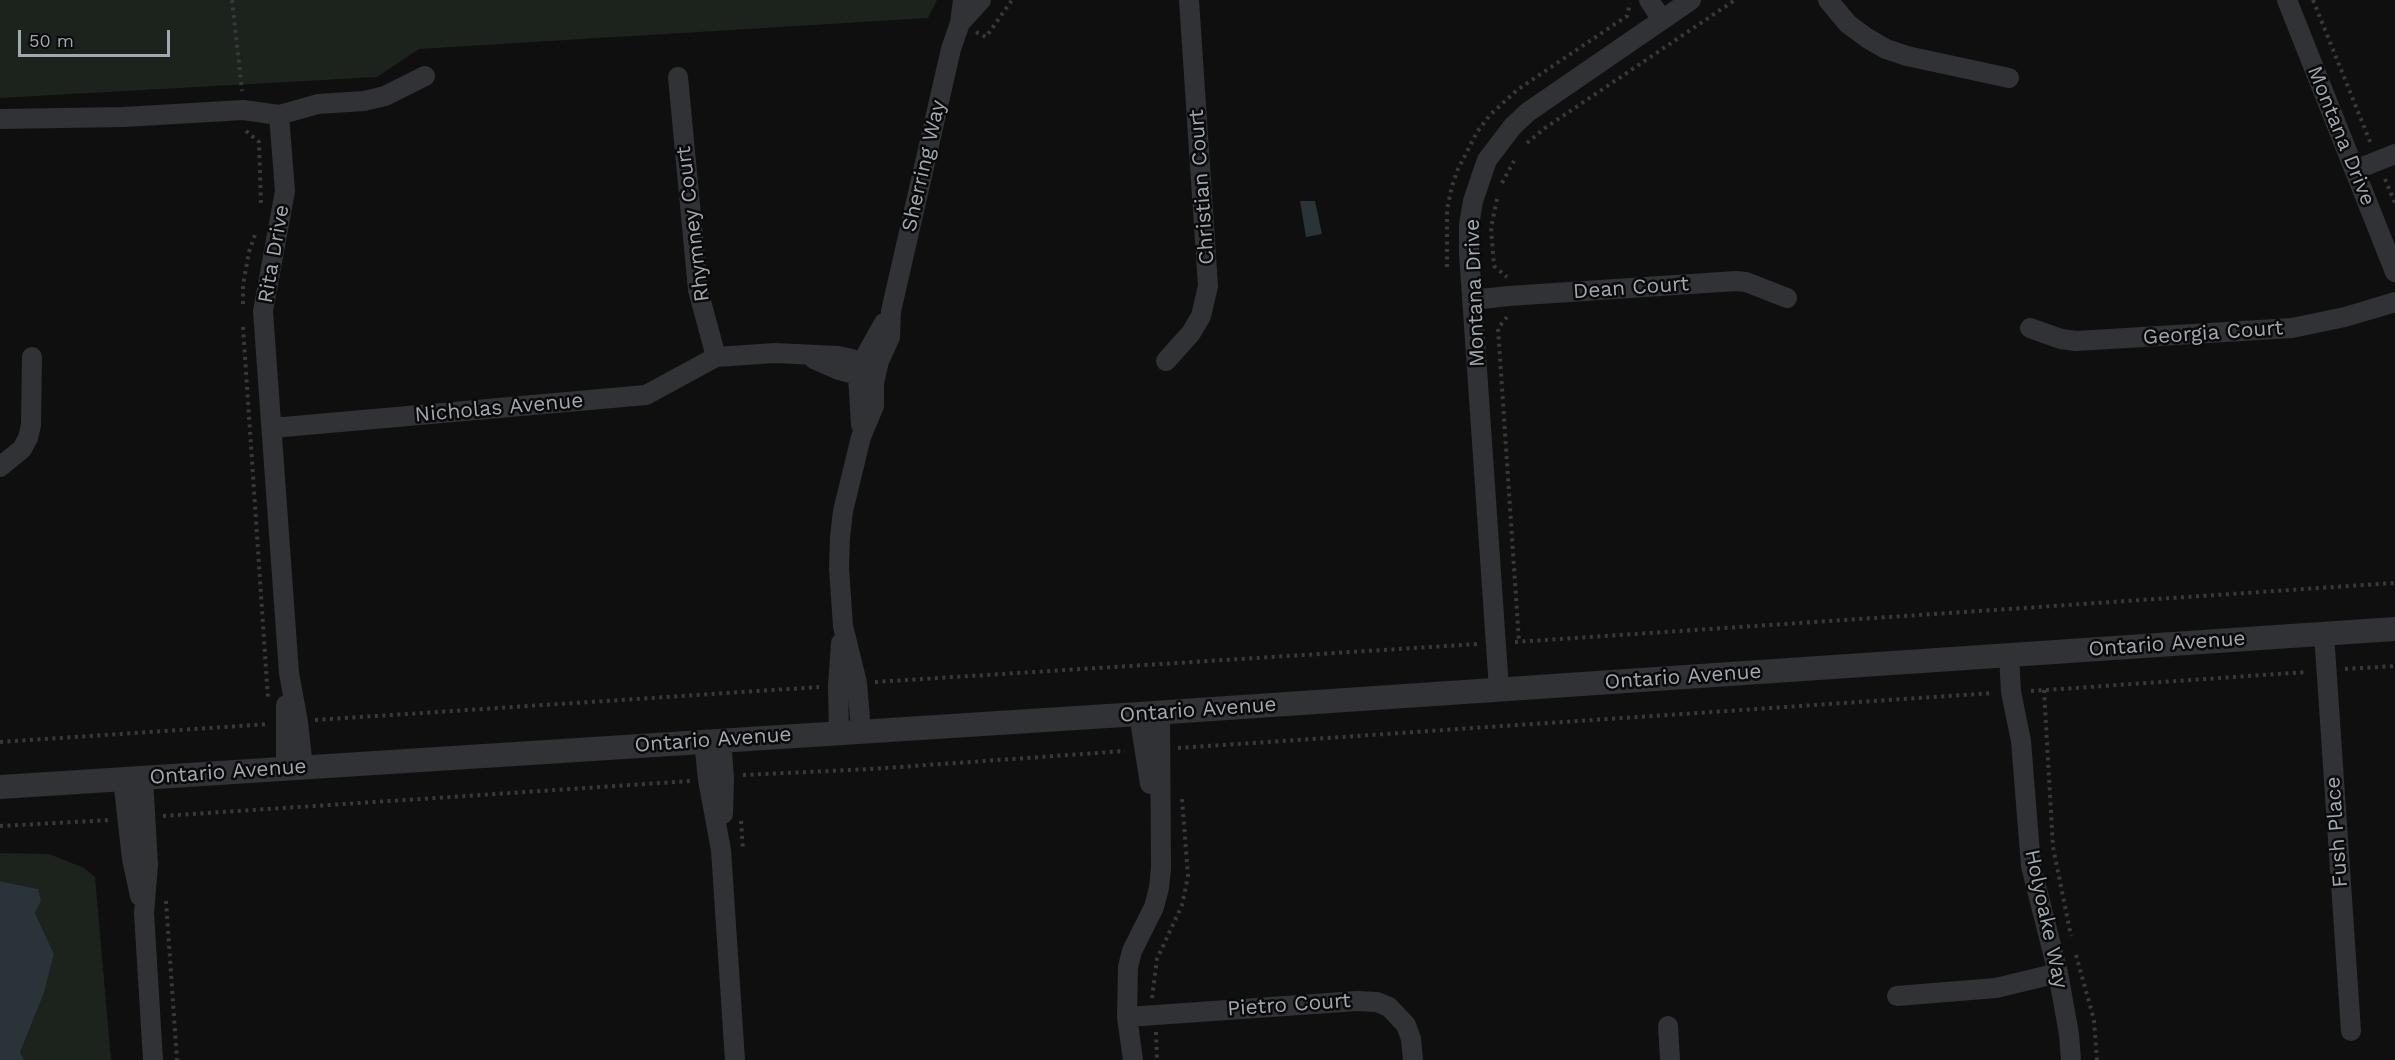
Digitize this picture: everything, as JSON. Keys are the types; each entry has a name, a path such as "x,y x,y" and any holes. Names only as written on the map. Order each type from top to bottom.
{"street":[{"name":"Sherring Way","path":"850,731 839,568 843,511 861,437 874,406 865,371 879,361 890,338 891,311 951,49 960,23 963,0"},
{"name":"Sherring Way","path":"960,23 981,0"},
{"name":"Christian Court","path":"1166,361 1185,341 1201,316 1208,286 1189,0"},
{"path":"1649,0 1667,10"},
{"name":"Montana Drive","path":"1499,689 1469,225 1473,201 1487,160 1500,140 1528,112 1667,10 1691,0"},
{"path":"1828,0 1848,24 1886,49 1907,56 2009,78"},
{"name":"Montana Drive","path":"2287,0 2395,272"},
{"path":"0,119 124,117 243,110 279,115 318,104 364,101 385,96 425,76"},
{"name":"Rhymney Court","path":"678,76 698,290 716,357"},
{"name":"Rita Drive","path":"279,115 285,191 263,311 295,767"},
{"path":"2355,170 2386,157"},
{"name":"Dean Court","path":"1473,300 1736,281 1746,282 1787,298"},
{"name":"Georgia Court","path":"2030,328 2061,339 2076,341 2292,328 2345,317 2395,303"},
{"path":"716,357 775,353 800,354 839,370 865,371"},
{"path":"0,467 15,458 28,438 31,425 32,357"},
{"name":"Nicholas Avenue","path":"272,428 646,395 716,357"},
{"name":"Ontario Avenue","path":"0,787 1150,713 2395,629"},
{"name":"Fush Place","path":"2324,633 2351,1031"},
{"name":"Holyoake Way","path":"2016,655 2031,866 2058,973 2069,1034 2071,1060"},
{"path":"1132,1058 1127,1017 1127,984 1132,951 1154,907 1161,868 1150,713"},
{"path":"713,740 735,1060"},
{"path":"133,778 136,818 148,866 144,913 153,1060"},
{"path":"1897,996 1996,988 2058,973"},
{"name":"Pietro Court","path":"1127,1017 1358,1001 1377,1002 1394,1011 1406,1025 1412,1039 1413,1060"},
{"path":"1668,1026 1670,1060"}],"path":[{"path":"232,0 242,83"},
{"path":"986,37 1012,0"},
{"path":"2313,0 2386,157 2395,203"},
{"path":"0,742 2395,583"},
{"path":"0,826 2395,666"},
{"path":"2044,690 2053,847 2072,939"},
{"path":"166,897 177,1060"},
{"path":"2074,948 2094,1020 2097,1060"},
{"path":"1155,1025 1157,1060"}],"shaded area":[{"path":"0,0 937,0 928,18 419,49 377,77 0,98"},
{"path":"1300,201 1315,201 1322,234 1306,237"},
{"path":"0,853 49,854 84,868 95,877 111,1060 24,1060 20,1054 44,993 54,954 35,913 38,889 0,881"},
{"path":"0,881 38,889 41,900 35,913 54,954 44,993 20,1053 24,1060 0,1060"}]}
